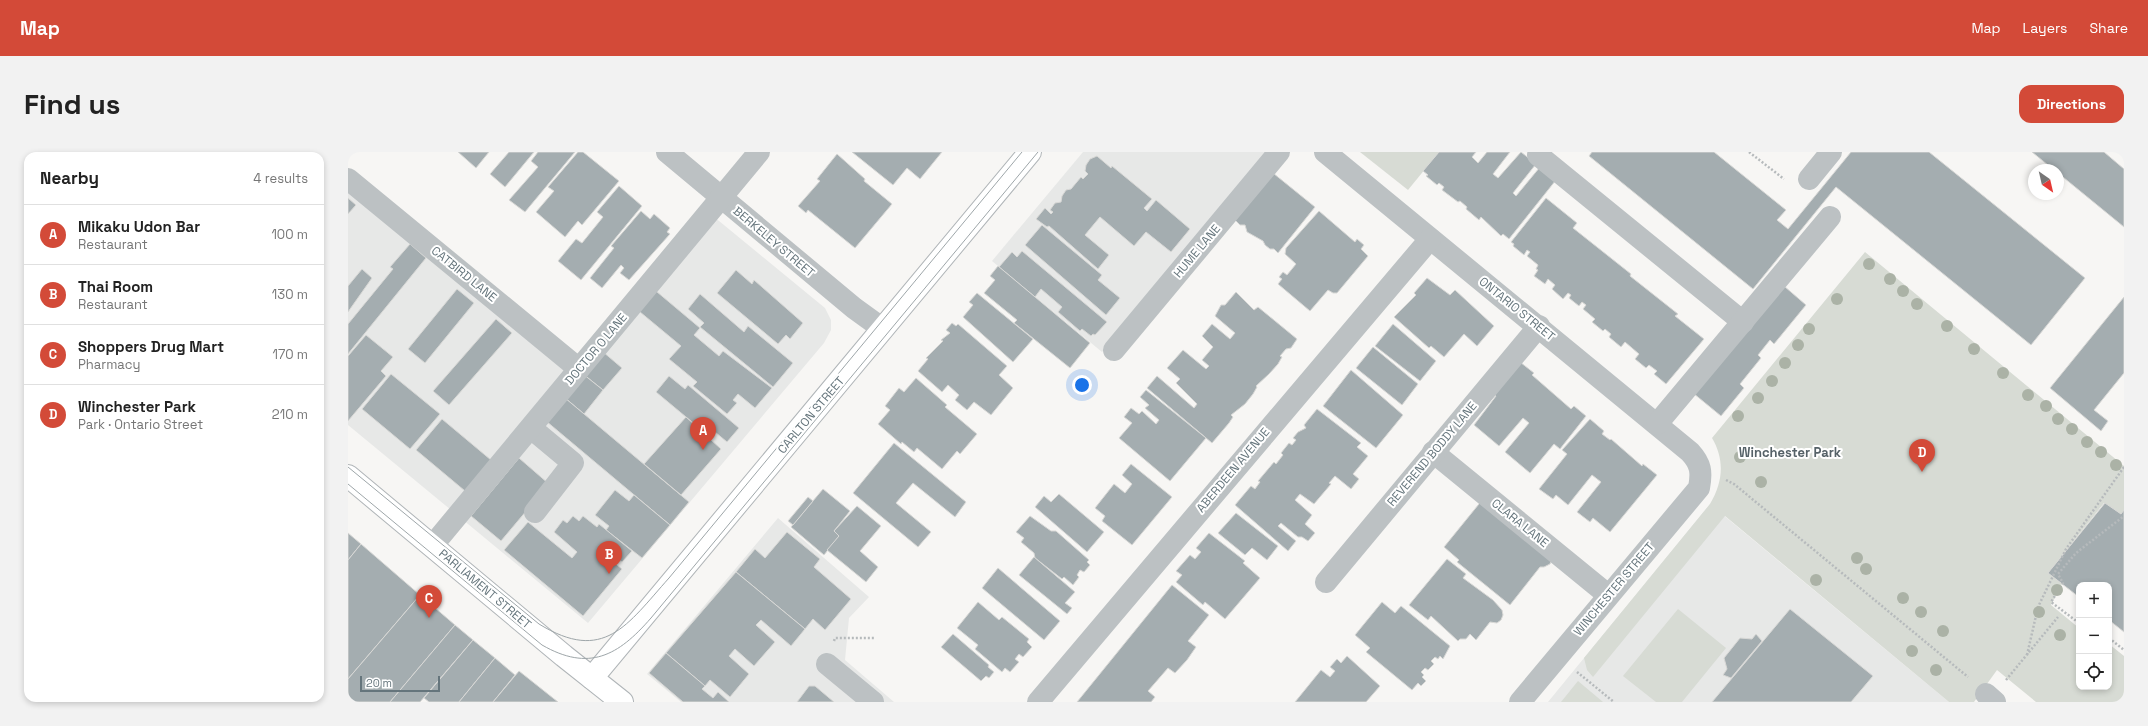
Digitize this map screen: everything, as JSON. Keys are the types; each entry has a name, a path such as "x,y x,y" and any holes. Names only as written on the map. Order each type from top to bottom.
{"main road":[{"name":"CARLTON STREET","path":"592,678 1030,152"},
{"name":"PARLIAMENT STREET","path":"348,476 622,702"}],"street":[{"name":"BERKELEY STREET","path":"667,152 854,308 883,329"},
{"name":"DOCTOR O LANE","path":"432,546 759,152"},
{"name":"HUME LANE","path":"1114,350 1279,152"},
{"name":"ONTARIO STREET","path":"1325,152 1539,326 1690,452 1698,460 1702,473"},
{"path":"1808,179 1831,152"},
{"path":"1538,155 1743,322"},
{"name":"CATBIRD LANE","path":"348,179 579,369"},
{"path":"1657,424 1830,217"},
{"name":"ABERDEEN AVENUE","path":"1038,702 1430,238"},
{"name":"REVEREND BODDY LANE","path":"1326,582 1539,326"},
{"path":"531,428 573,463 535,512"},
{"name":"CLARA LANE","path":"1433,452 1608,595"},
{"name":"WINCHESTER STREET","path":"1520,702 1699,488 1702,473"},
{"path":"826,664 873,702"}],"path":[{"path":"1749,152 1785,180"},
{"path":"2027,655 2038,607 2066,549 2124,467"},
{"path":"1702,473 1717,476 1734,484 1972,680 1995,693 2058,617"},
{"path":"2076,621 2050,602 2063,583 2058,574 2076,553 2124,516"},
{"path":"826,664 835,638 875,638"},
{"path":"2112,640 2124,650"},
{"path":"1572,668 1614,702"}],"shaded area":[{"path":"1083,152 1274,152 1102,352 992,261"},
{"path":"1360,152 1439,152 1408,190"},
{"path":"348,169 576,355 702,207 825,308 831,320 831,330 824,343 588,623 348,425"},
{"name":"Winchester Park","path":"1865,252 2124,466 2124,510 2121,514 2104,503 2048,573 2062,584 2051,605 2076,626 2076,690 2112,690 2112,646 2124,656 2124,702 2036,702 1997,670 1974,702 1949,702 1725,516 1593,677 1587,670 1584,658 1710,504 1718,488 1721,463 1712,438"},
{"path":"1710,504 1781,563 1949,702 1548,702"},
{"path":"778,518 869,597 849,618 845,660 894,702 681,702 647,674"},
{"path":"1678,609 1726,648 1682,702 1656,702 1623,676"},
{"path":"1578,681 1603,702 1561,702"}],"building":[{"path":"458,152 489,152 476,168"},
{"path":"509,152 534,152 505,187 490,174"},
{"path":"538,152 575,152 525,212 509,200 538,167 531,161"},
{"path":"578,152 583,152 619,181 582,225 578,221 565,237 536,212 554,191 548,187"},
{"path":"852,152 942,152 920,179 907,168 893,185"},
{"path":"1439,152 1476,152 1472,157 1478,163 1487,152 1510,152 1493,174 1498,178 1521,152 1536,164 1513,193 1516,196 1540,167 1556,180 1509,239 1503,234 1501,236 1481,217 1479,220 1466,209 1467,207 1460,201 1458,202 1442,190 1444,187 1439,183 1437,185 1426,176 1428,175 1423,171"},
{"path":"1592,152 1714,152 1786,210 1777,220 1788,229 1851,152 1929,152 2085,278 2031,345 1836,187 1753,289 1589,156"},
{"path":"2032,152 2104,152 2124,169 2124,227 2064,178 2064,164 2047,164"},
{"path":"837,154 865,179 864,181 892,204 855,248 808,210 806,213 798,206 820,181 817,179"},
{"path":"1097,156 1111,168 1112,166 1152,199 1144,208 1147,211 1156,200 1190,229 1171,252 1146,232 1134,246 1100,217 1085,235 1109,255 1098,269 1049,226 1047,227 1036,219 1045,208 1051,214 1053,212 1050,210 1055,203 1061,202 1062,196 1066,190 1071,189 1081,177 1083,179 1088,174 1085,171 1086,165 1090,159"},
{"path":"1268,169 1315,207 1278,253 1274,249 1270,249 1265,245 1263,241 1247,232 1245,225 1240,225 1235,220"},
{"path":"619,186 642,206 581,280 558,261 576,239 582,243 603,217 597,212"},
{"path":"348,198 356,205 348,214"},
{"path":"1546,198 1577,223 1573,228 1631,274 1630,276 1678,314 1675,316 1704,339 1666,384 1654,374 1657,371 1649,365 1646,368 1635,359 1639,354 1625,342 1621,347 1609,337 1611,334 1605,329 1603,331 1592,322 1595,319 1583,309 1586,305 1582,302 1579,306 1569,298 1571,295 1568,293 1563,299 1552,289 1555,285 1548,279 1545,284 1534,276 1538,270 1536,269 1538,265 1527,256 1530,252 1527,250 1524,255 1513,246 1514,244 1511,242"},
{"path":"641,211 650,219 654,214 670,228 667,232 670,234 629,280 620,273 624,268 621,265 602,288 590,278 614,248 611,246"},
{"path":"1319,211 1355,242 1357,239 1364,245 1361,249 1368,256 1337,293 1333,293 1328,290 1310,311 1278,284 1282,279 1279,277 1283,272 1287,275 1296,264 1285,254 1286,248"},
{"path":"1042,225 1102,275 1098,280 1120,298 1106,315 1025,245"},
{"path":"410,244 426,258 348,354 348,324 393,269 390,267"},
{"path":"1022,251 1107,322 1095,335 1093,334 1091,336 1082,329 1080,331 1058,312 1062,307 1041,289 1035,297 999,267 1012,252 1017,257"},
{"path":"998,266 1090,343 1070,368 1014,323 1017,320 984,293 995,280 990,276"},
{"path":"362,269 372,278 348,312 348,286"},
{"path":"736,270 752,284 754,280 803,323 790,339 786,335 778,344 717,293"},
{"path":"1427,278 1450,295 1455,290 1494,326 1477,346 1464,334 1444,357 1431,346 1429,348 1394,317 1416,295 1414,293"},
{"path":"650,286 700,328 694,335 719,356 723,351 772,388 755,408 738,394 733,400 737,403 727,414 693,386 697,382 669,359 681,346 634,307"},
{"path":"1784,286 1806,305 1774,344 1770,340 1758,355 1761,358 1740,384 1744,388 1721,416 1693,393"},
{"path":"457,289 474,303 425,363 408,349"},
{"path":"1236,292 1254,310 1258,307 1297,339 1291,348 1286,349 1280,356 1282,357 1278,364 1256,386 1257,387 1253,394 1245,404 1231,415 1233,417 1229,423 1212,443 1147,388 1157,376 1194,408 1197,404 1176,383 1180,379 1167,368 1183,350 1206,369 1209,366 1202,360 1213,347 1202,336 1212,324 1230,339 1235,333 1215,316 1221,305 1225,305"},
{"path":"977,293 1033,339 1013,362 963,317 973,305 969,302"},
{"path":"700,294 744,332 748,326 793,363 773,387 700,327 704,323 688,309"},
{"path":"2124,297 2124,373 2094,410 2108,421 2101,431 2050,388"},
{"path":"496,319 512,333 449,405 433,391"},
{"path":"952,323 956,326 958,324 1007,366 999,375 1013,388 991,415 974,402 967,410 955,400 959,395 948,385 942,392 918,371 928,359 926,358 943,341 941,340 950,333 946,330"},
{"path":"1393,324 1436,361 1420,381 1375,346"},
{"path":"366,335 393,357 381,371 386,376 348,421 348,356"},
{"path":"1373,347 1418,384 1402,405 1356,368"},
{"path":"602,351 622,368 603,390 583,374"},
{"path":"1520,362 1534,373 1532,375 1571,409 1574,406 1586,416 1560,449 1554,444 1530,473 1505,452 1529,423 1523,418 1499,446 1474,425 1496,396 1493,393"},
{"path":"1351,370 1403,415 1376,448 1323,406"},
{"path":"391,374 440,414 410,449 362,409"},
{"path":"583,374 603,390 584,414 564,397"},
{"path":"669,376 685,389 688,385 739,428 727,442 715,432 710,437 656,392"},
{"path":"916,378 947,405 945,407 977,434 960,454 957,451 942,469 917,448 914,452 902,442 901,444 878,424 890,410 885,406 899,388 904,392"},
{"path":"1146,390 1206,438 1170,481 1119,438 1132,423 1124,417 1131,408 1139,414 1142,411 1156,424 1159,420 1145,408 1149,405 1140,397"},
{"path":"565,398 689,502 670,525 546,421"},
{"path":"1317,409 1361,443 1357,447 1368,456 1353,474 1359,479 1351,489 1335,476 1329,483 1331,484 1314,504 1300,494 1295,500 1312,515 1305,524 1315,533 1308,541 1302,537 1298,537 1281,523 1278,526 1296,541 1288,551 1235,505 1251,486 1255,489 1260,482 1258,481 1274,462 1276,464 1283,455 1281,453 1289,443 1292,445 1296,440 1293,438 1298,432 1306,428 1304,425"},
{"path":"686,417 721,449 681,495 644,464"},
{"path":"442,419 491,460 465,491 416,450"},
{"path":"1590,419 1604,431 1602,434 1610,440 1611,439 1642,466 1643,464 1657,475 1610,532 1593,518 1590,522 1577,512 1601,482 1592,475 1568,505 1556,495 1553,499 1539,489 1567,454 1562,450"},
{"path":"894,443 966,502 955,517 913,483 896,503 931,532 918,547 853,493"},
{"path":"519,458 549,484 501,541 471,516"},
{"path":"1131,464 1172,497 1132,545 1102,521 1105,516 1095,508 1114,484 1125,493 1132,484 1122,475"},
{"path":"823,489 850,511 834,531 839,536 824,555 791,527"},
{"path":"615,490 629,501 634,495 670,525 642,558 606,530 609,526 595,515"},
{"path":"1059,494 1104,532 1087,552 1035,507 1044,496 1051,502"},
{"path":"808,497 813,501 793,525 788,521"},
{"path":"1483,499 1552,559 1550,564 1540,567 1510,605 1457,562 1459,560 1444,547"},
{"path":"2105,503 2121,514 2124,510 2124,632 2112,622 2112,582 2076,582 2076,595 2048,573"},
{"path":"857,506 881,526 860,551 878,567 866,582 827,550 839,536 834,531"},
{"path":"1236,513 1278,546 1267,560 1252,548 1245,555 1218,533"},
{"path":"573,516 579,521 583,516 597,527 599,524 632,551 622,562 619,560 616,564 622,569 583,616 504,550 528,522 572,558 577,552 554,532 563,520 567,523"},
{"path":"1030,516 1051,531 1056,531 1089,560 1087,562 1090,565 1084,572 1080,570 1077,575 1079,577 1073,585 1064,577 1062,579 1035,558 1034,553 1021,542 1024,538 1016,532"},
{"path":"787,532 820,559 814,567 851,599 825,630 813,619 805,629 736,572 755,549 765,558"},
{"path":"348,533 361,544 348,560"},
{"path":"1209,533 1245,561 1243,563 1260,578 1225,619 1205,602 1203,605 1176,582 1182,575 1176,571 1190,555 1195,559 1201,552 1196,548"},
{"path":"361,544 420,595 348,679 348,560"},
{"path":"1034,557 1075,592 1065,603 1072,608 1067,614 1019,575"},
{"path":"1447,559 1466,574 1463,578 1493,600 1502,610 1503,615 1501,620 1497,623 1490,622 1476,640 1470,634 1466,639 1460,639 1458,641 1431,616 1428,620 1409,605"},
{"path":"998,568 1060,621 1044,640 982,588"},
{"path":"736,572 805,629 791,646 761,620 756,625 775,642 754,666 735,649 729,656 749,674 730,697 710,680 705,686 666,653"},
{"path":"1172,585 1209,615 1188,641 1196,647 1187,660 1175,673 1168,668 1148,691 1155,697 1151,702 1077,702"},
{"path":"420,595 455,625 390,702 348,702 348,679"},
{"path":"978,602 999,620 1002,617 1029,639 1027,642 1032,647 1023,657 1019,654 1015,659 1019,662 1010,672 1005,668 1002,672 975,649 978,645 957,628"},
{"path":"1382,602 1395,613 1401,606 1450,646 1443,659 1440,656 1438,659 1435,657 1431,661 1434,664 1428,670 1425,668 1421,672 1424,675 1422,677 1426,681 1421,686 1418,683 1412,690 1366,652 1370,648 1355,635"},
{"path":"1790,609 1873,676 1851,702 1712,702"},
{"path":"455,625 473,640 420,702 390,702"},
{"path":"953,634 989,665 988,667 994,672 989,678 986,676 981,681 941,647"},
{"path":"1756,634 1762,641 1731,678 1723,675 1727,669 1724,658 1740,638 1752,639"},
{"path":"473,640 495,658 459,702 429,702 424,698"},
{"path":"666,653 705,686 702,689 713,698 718,692 729,702 683,702 649,673"},
{"path":"1347,656 1380,686 1366,702 1295,702 1321,670 1330,677 1335,671 1330,667 1337,659 1341,663"},
{"path":"495,658 515,675 493,702 459,702"},
{"path":"519,671 558,702 493,702"},
{"path":"809,686 815,686 834,702 797,702"}],"tram line":[{"path":"348,467 539,624 562,635 581,640 598,639 613,634 627,624 669,578 1022,152"},
{"path":"348,484 542,645 574,658 602,656 627,642 651,618 1038,152"}],"place":[{"name":"Mikaku Udon Bar","path":"703,450"},
{"name":"Winchester Park","path":"1922,472"},
{"name":"Thai Room","path":"609,574"},
{"name":"Shoppers Drug Mart","path":"429,618"}],"district":[{"name":"Winchester Park","path":"1790,452"}]}
